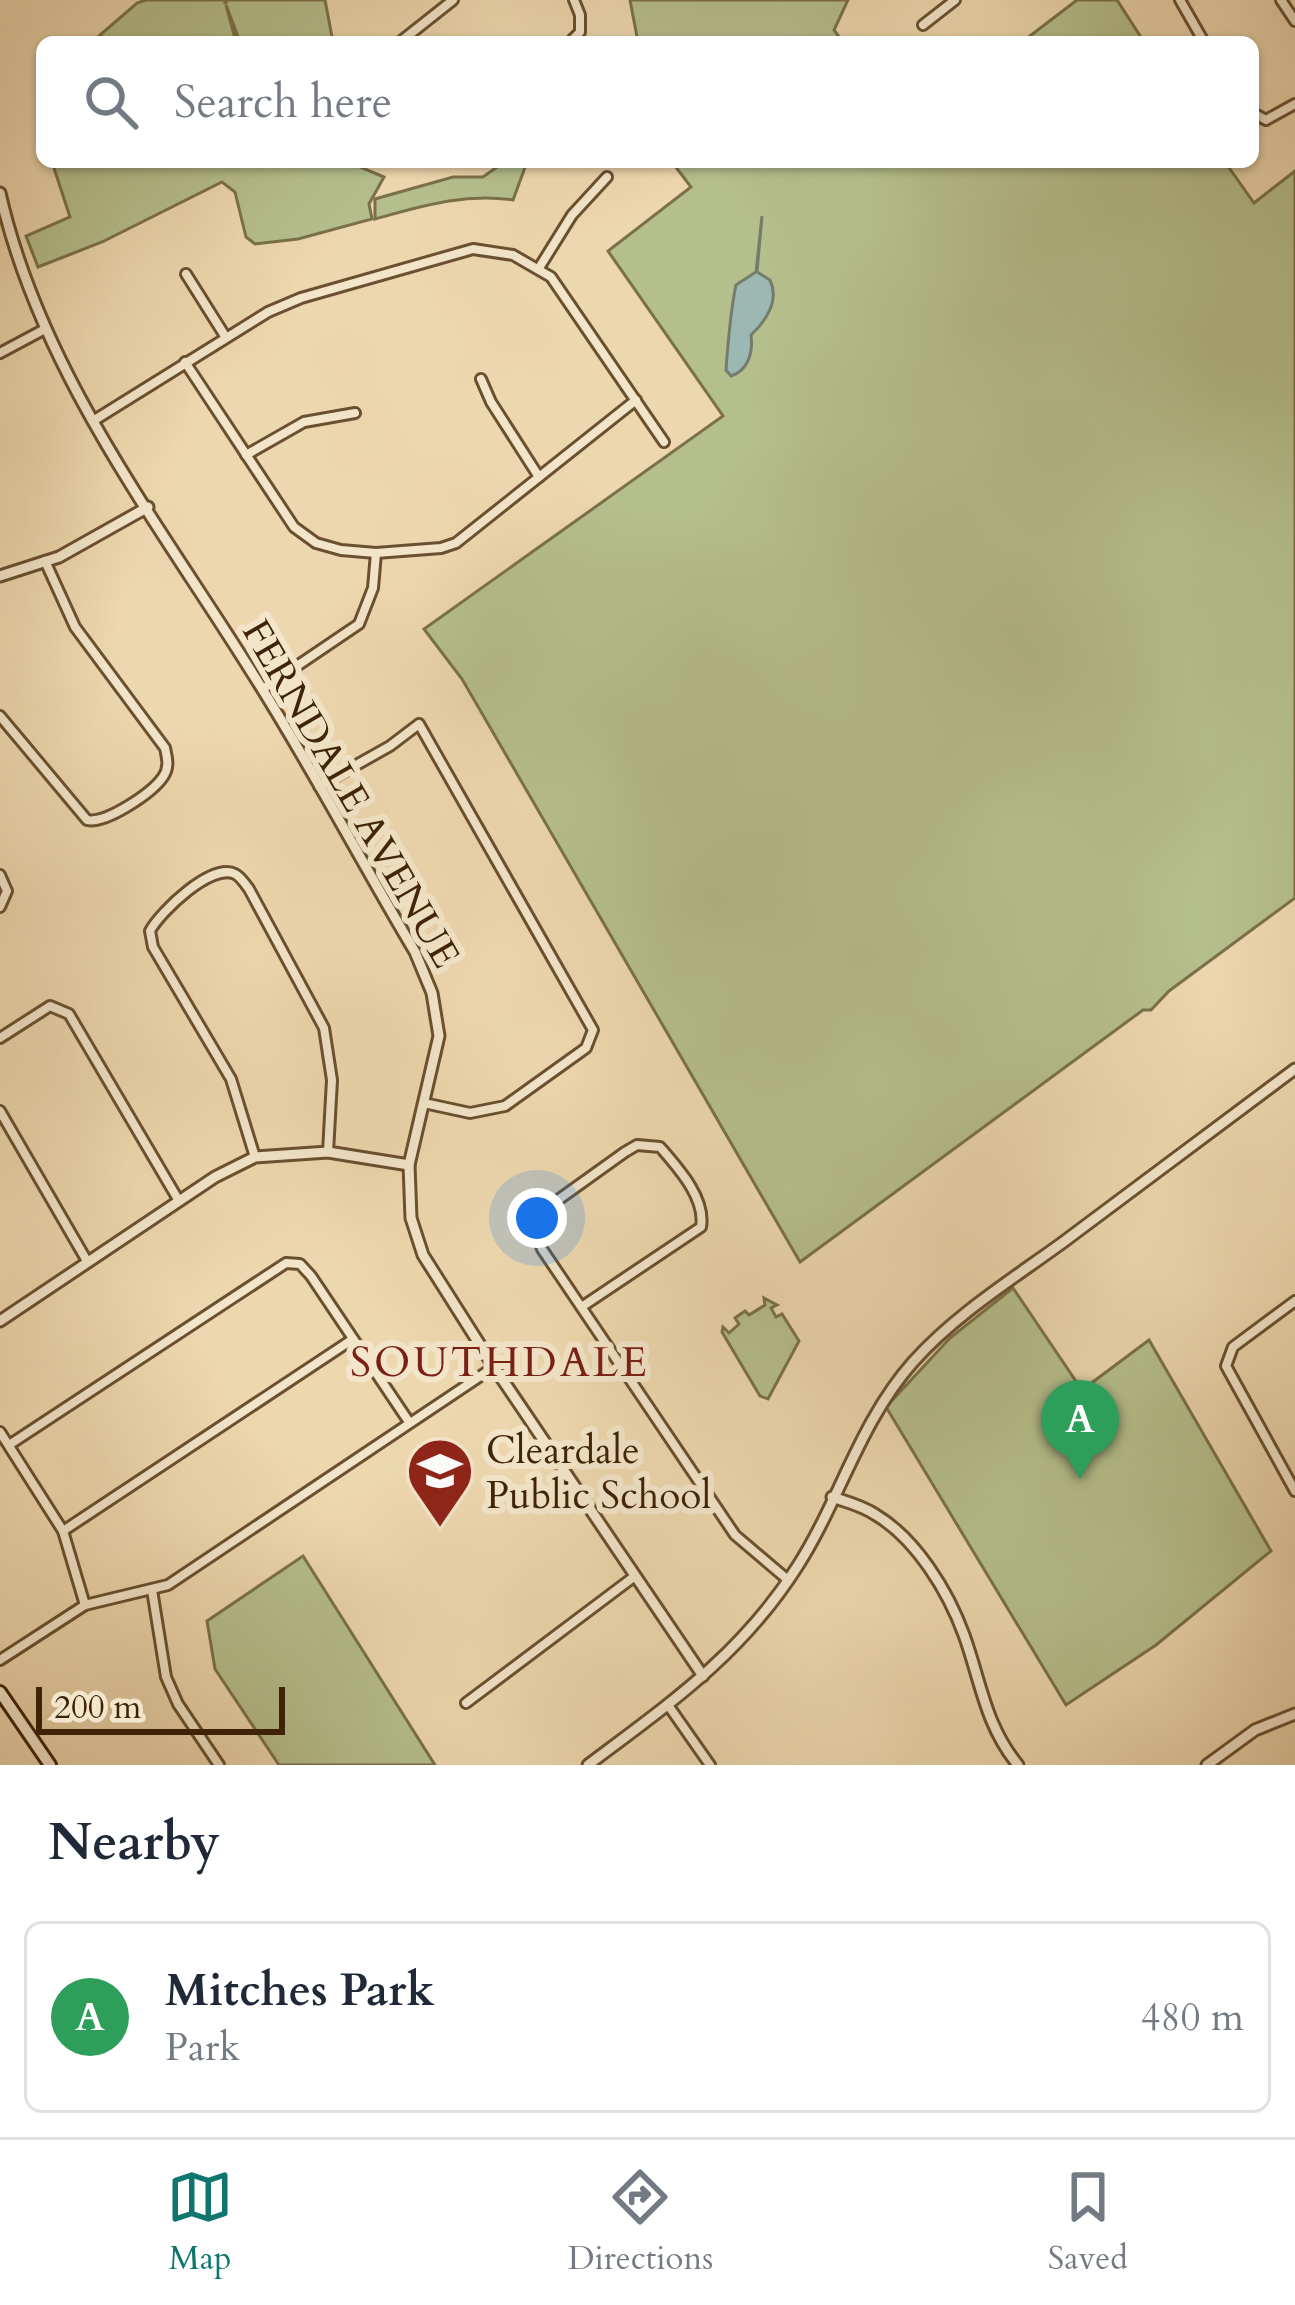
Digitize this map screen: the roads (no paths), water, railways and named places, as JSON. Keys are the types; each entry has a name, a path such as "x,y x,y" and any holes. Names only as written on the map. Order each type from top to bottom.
{"main road":[{"path":"0,1692 50,1765"}],"street":[{"path":"408,36 453,0"},
{"path":"574,0 580,15 576,36"},
{"path":"922,25 956,0"},
{"path":"1180,0 1201,36"},
{"path":"1281,0 1295,21"},
{"path":"1259,116 1266,120 1295,104"},
{"path":"539,268 572,214 607,178"},
{"name":"FERNDALE AVENUE","path":"0,193 45,329 93,421 263,689 415,952 432,993 439,1036 409,1165 411,1218 423,1255 703,1676"},
{"path":"93,421 225,337 301,298 450,254 485,249 513,255 539,268 570,302 664,442"},
{"path":"186,274 225,337"},
{"path":"0,353 45,329"},
{"path":"185,362 294,527 316,543 376,553 456,543 636,400"},
{"path":"481,379 539,477"},
{"path":"246,455 304,422 355,413"},
{"path":"0,576 45,561 148,507"},
{"path":"263,689 359,624 373,588 376,553"},
{"path":"0,716 87,820 108,819 162,779 168,766 165,748 75,627 45,561"},
{"path":"317,787 419,724 593,1030 586,1048 505,1106 470,1113 424,1103"},
{"path":"255,1157 231,1079 153,947 150,931 157,918 207,876 224,872 238,875 249,889 324,1028 332,1080 328,1152"},
{"path":"0,875 8,891 0,907"},
{"path":"0,1038 50,1006 69,1014 179,1201"},
{"path":"588,1765 668,1705 749,1633 788,1580 888,1394 947,1330 1295,1069"},
{"path":"0,1111 87,1261"},
{"path":"583,1306 701,1227 704,1214 698,1200 660,1147 637,1145 544,1210 537,1221 542,1249 735,1535 788,1580"},
{"path":"0,1321 179,1201 255,1157 328,1152 409,1165"},
{"path":"9,1445 286,1263 299,1264 311,1276 410,1422"},
{"path":"1295,1301 1233,1346 1226,1366 1295,1491"},
{"path":"64,1531 353,1339"},
{"path":"0,1660 85,1605 168,1585 494,1367"},
{"path":"0,1432 64,1531 85,1605"},
{"path":"832,1497 873,1512 909,1540 951,1607 983,1706 1018,1765"},
{"path":"466,1703 635,1576"},
{"path":"152,1590 166,1677 178,1704 219,1765"},
{"path":"668,1705 710,1765"},
{"path":"1207,1765 1255,1730 1295,1714"}],"water":[{"path":"762,216 757,272 770,280 772,303 751,335 746,365 731,376 726,370 736,285 756,272"}],"place":[{"name":"Mitches Park","path":"1080,1479"},
{"name":"Cleardale Public School","path":"440,1530"}],"district":[{"name":"SOUTHDALE","path":"500,1361"}]}
